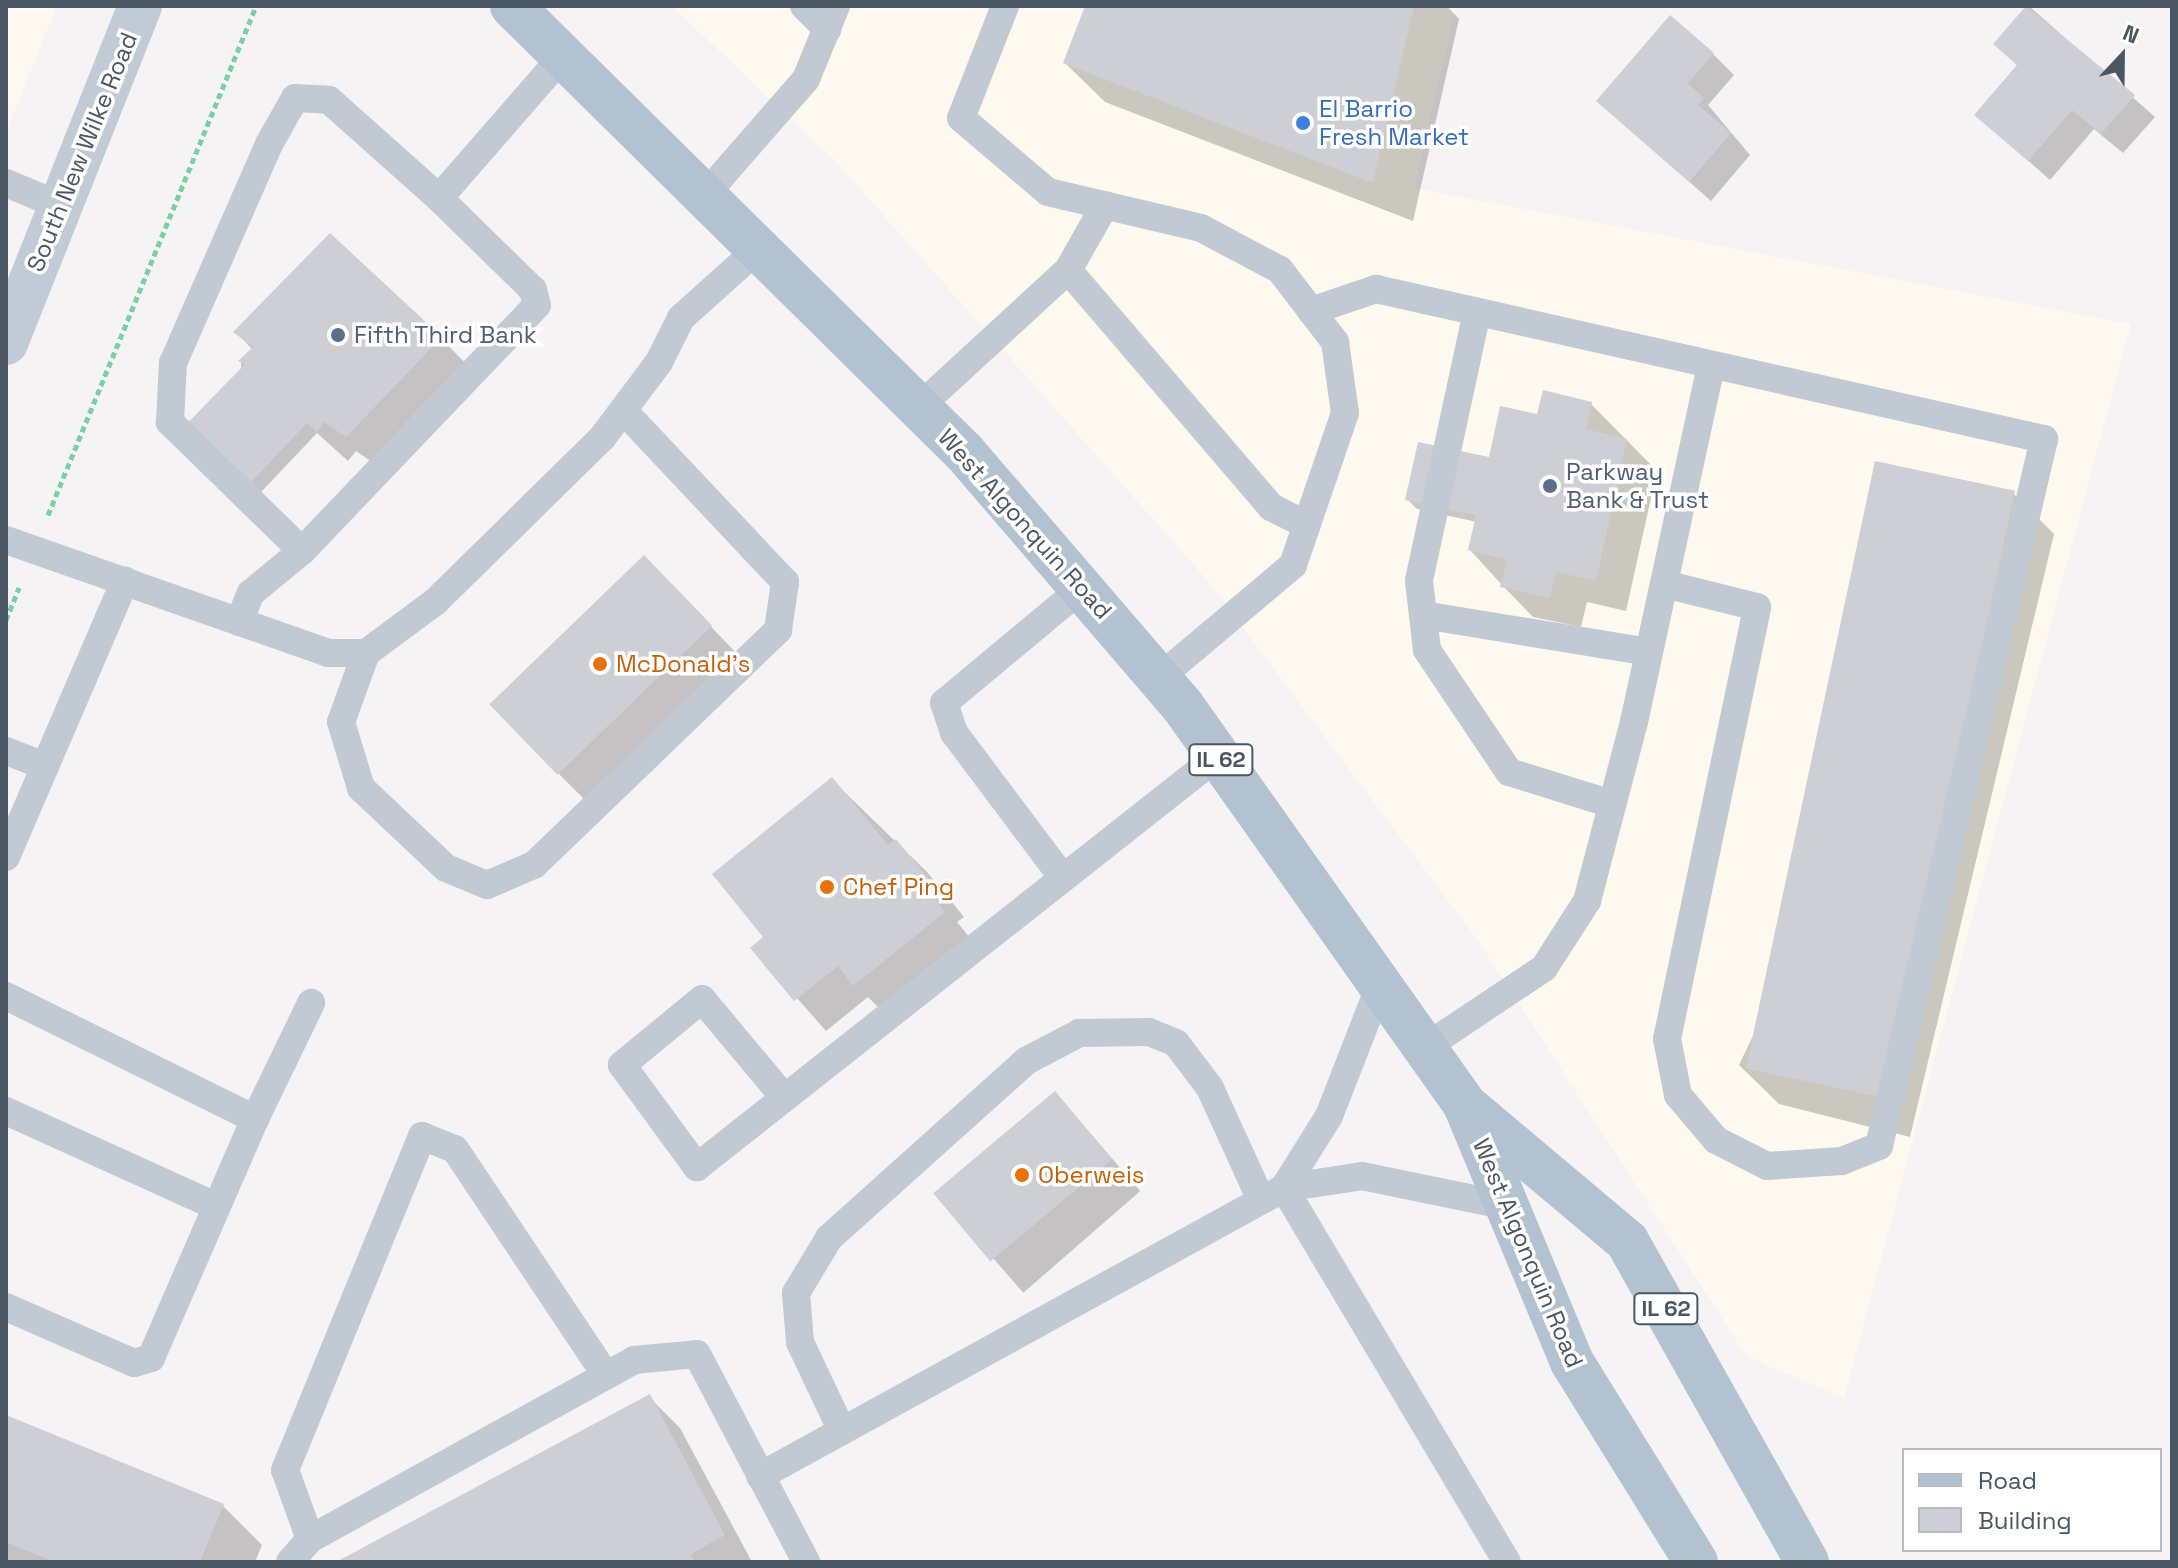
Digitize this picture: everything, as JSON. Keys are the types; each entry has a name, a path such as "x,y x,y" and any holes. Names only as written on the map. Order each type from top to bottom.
{"main road":[{"name":"South New Wilke Road","path":"6,343 140,6"},
{"name":"West Algonquin Road","path":"512,6 919,407 1159,678 1218,756 1465,1105 1572,1362 1696,1562"},
{"name":"West Algonquin Road","path":"1465,1105 1627,1241 1807,1562"}],"lane":[{"path":"704,196 806,79 831,18 804,6"},
{"path":"1005,6 961,118 1048,192 1201,228 1280,270 1335,342 1345,413 1293,565 1159,678"},
{"path":"439,198 563,56"},
{"path":"239,622 251,593 302,551 537,305 533,290 439,198 329,100 295,98 173,363 170,422 302,551"},
{"path":"6,183 61,206"},
{"path":"919,407 1068,270 1105,205"},
{"path":"623,410 785,582 778,630 534,865 487,885 446,868 361,788 341,722 366,653 435,602 623,410 681,318 758,249"},
{"path":"1068,270 1271,507 1307,525"},
{"path":"1311,311 1376,289 2044,439 1879,1146 1842,1161 1767,1166 1716,1140 1678,1095 1667,1039 1757,607 1664,584"},
{"path":"1477,312 1419,581 1427,650 1509,772 1612,804"},
{"path":"1424,1048 1544,968 1587,901 1649,652 1711,365"},
{"path":"6,540 328,653 366,653"},
{"path":"6,857 125,581"},
{"path":"1063,878 954,733 944,703 1082,588"},
{"path":"1423,615 1463,616 1649,652"},
{"path":"6,751 45,766"},
{"path":"783,1096 702,999 622,1065 697,1167 783,1096 1218,756"},
{"path":"1272,1194 1329,1116 1380,985"},
{"path":"6,996 255,1119"},
{"path":"6,1307 134,1363 151,1358 215,1206 311,1003"},
{"path":"842,1431 800,1342 796,1293 829,1238 1026,1061 1079,1033 1149,1032 1176,1043 1210,1088 1272,1194 1507,1562"},
{"path":"6,1111 215,1206"},
{"path":"310,1539 285,1470 422,1136 455,1149 606,1375"},
{"path":"760,1476 1272,1194 1362,1176 1508,1206"},
{"path":"290,1562 310,1539 634,1360 697,1354 806,1562"}],"path":[{"path":"6,620 256,6"}],"shaded area":[{"path":"6,6 57,6 6,133"},
{"path":"672,6 1456,6 1414,188 2131,324 1844,1398 1747,1357 1479,942 1207,580 837,163"}],"building":[{"name":"El Barrio Fresh Market","path":"1085,6 1414,6 1373,183 1063,63"},
{"path":"2026,6 2135,95 2101,134 2072,110 2028,161 1974,115 2017,65 1993,44"},
{"path":"1670,15 1714,53 1688,83 1704,98 1698,105 1731,133 1689,182 1596,101"},
{"name":"Fifth Third Bank","path":"330,233 442,337 346,437 324,422 317,432 307,423 236,498 173,438 245,364 238,361 253,347 233,332"},
{"name":"Parkway Bank & Trust","path":"1543,390 1592,402 1586,429 1627,439 1596,581 1556,572 1550,598 1500,587 1507,560 1468,550 1476,515 1405,500 1418,442 1489,457 1500,406 1537,414"},
{"path":"1875,461 2015,491 1886,1098 1746,1068"},
{"name":"McDonald's","path":"644,555 712,625 557,775 489,704"},
{"name":"Chef Ping","path":"832,777 888,845 896,839 934,885 928,890 945,912 853,986 838,966 794,1001 750,948 763,937 712,874"},
{"name":"Oberweis","path":"1055,1091 1112,1159 990,1261 933,1193"},
{"path":"650,1394 725,1535 691,1554 695,1562 336,1562"},
{"path":"6,1415 224,1504 200,1562 54,1562 6,1542"}],"place":[{"name":"El Barrio Fresh Market","path":"1303,123"},
{"name":"Fifth Third Bank","path":"338,335"},
{"name":"Parkway Bank & Trust","path":"1550,486"},
{"name":"McDonald's","path":"600,664"},
{"name":"Chef Ping","path":"827,887"},
{"name":"Oberweis","path":"1022,1175"}]}
